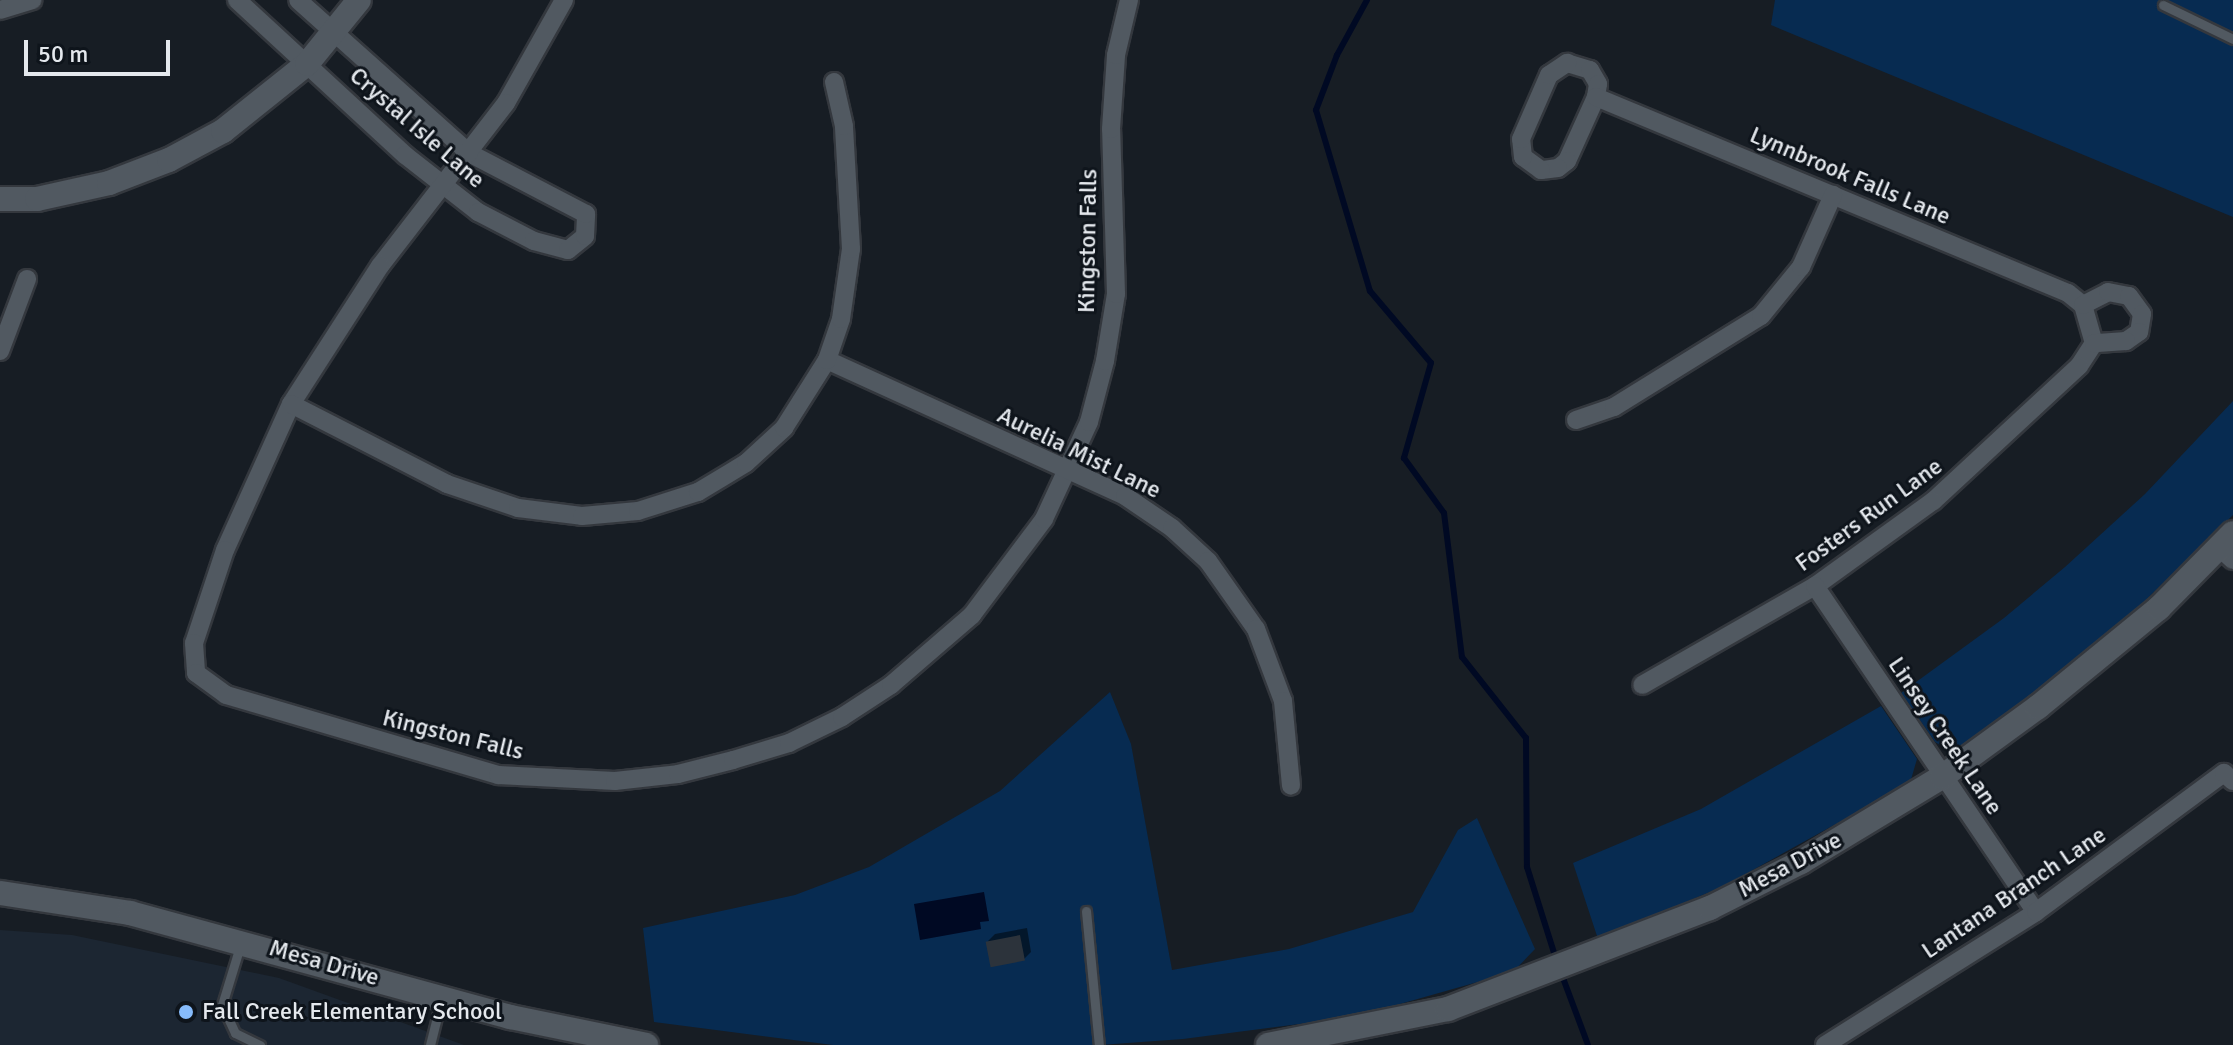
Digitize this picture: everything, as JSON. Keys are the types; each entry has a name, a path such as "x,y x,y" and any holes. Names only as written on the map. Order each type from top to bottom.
{"street":[{"path":"0,10 33,0"},
{"name":"Crystal Isle Lane","path":"237,0 444,186 478,212 534,241 568,250 585,236 586,214 469,153 298,0"},
{"path":"0,199 37,199 109,183 169,160 223,131 307,64 335,34 359,0"},
{"path":"564,0 531,64 469,153 380,266 291,404 447,484 518,508 582,516 638,511 698,492 746,463 784,428 827,360 841,319 851,249 844,126 834,82"},
{"name":"Kingston Falls","path":"291,404 225,550 194,643 196,673 226,695 498,775 615,781 678,774 789,743 891,685 961,626 1001,581 1044,519 1068,471 1089,422 1116,294 1111,129 1116,55 1129,0"},
{"path":"1567,63 1583,66 1595,77 1596,97 1563,165 1550,170 1528,163 1521,139 1553,70 1567,63"},
{"name":"Lynnbrook Falls Lane","path":"1596,97 2068,293 2083,305"},
{"path":"1576,420 1614,407 1761,316 1801,267 1833,195"},
{"path":"0,351 27,279"},
{"path":"2108,292 2129,296 2142,314 2139,332 2126,341 2094,343 2092,324 2083,305 2108,292"},
{"name":"Fosters Run Lane","path":"1642,685 1815,586 1978,462 2079,366 2094,343"},
{"name":"Aurelia Mist Lane","path":"827,360 1125,496 1172,528 1233,591 1256,629 1283,701 1291,786"},
{"name":"Mesa Drive","path":"1268,1045 1448,1009 1710,908 1801,862 1942,777 2101,658 2228,547"},
{"name":"Linsey Creek Lane","path":"1815,586 2036,912"},
{"name":"Lantana Branch Lane","path":"1825,1045 2036,912 2229,777"},
{"name":"Mesa Drive","path":"0,893 130,913 242,940 442,998 646,1045"}],"lane":[{"path":"2163,5 2233,39"},
{"path":"1086,911 1099,1045"},
{"path":"242,940 222,1005 235,1033 260,1045"},
{"path":"430,1045 442,998"}],"shaded area":[{"path":"1775,0 2233,0 2233,217 1771,25"},
{"path":"2233,401 2233,515 2116,629 2042,690 1963,745 1947,749 1935,742 1901,693 2004,618 2065,567 2145,494"},
{"path":"1110,692 1131,744 1172,970 1289,949 1413,912 1458,830 1477,818 1535,949 1513,972 1354,1017 1183,1039 1100,1045 833,1045 654,1022 643,928 795,895 869,867 1000,791"},
{"path":"1881,706 1917,759 1910,783 1724,886 1598,939 1573,863 1701,809"},
{"path":"984,892 989,921 980,922 981,929 920,940 914,904"},
{"name":"Fall Creek Elementary School","path":"0,930 72,935 279,978 464,1045 0,1045"}],"building":[{"path":"1020,935 1025,961 991,967 986,942"}],"waterway":[{"path":"1367,0 1337,55 1316,110 1370,291 1431,363 1404,458 1444,513 1462,657 1526,738 1527,867 1556,959"},
{"path":"1560,970 1588,1045"}],"place":[{"name":"Fall Creek Elementary School","path":"186,1012"}]}
